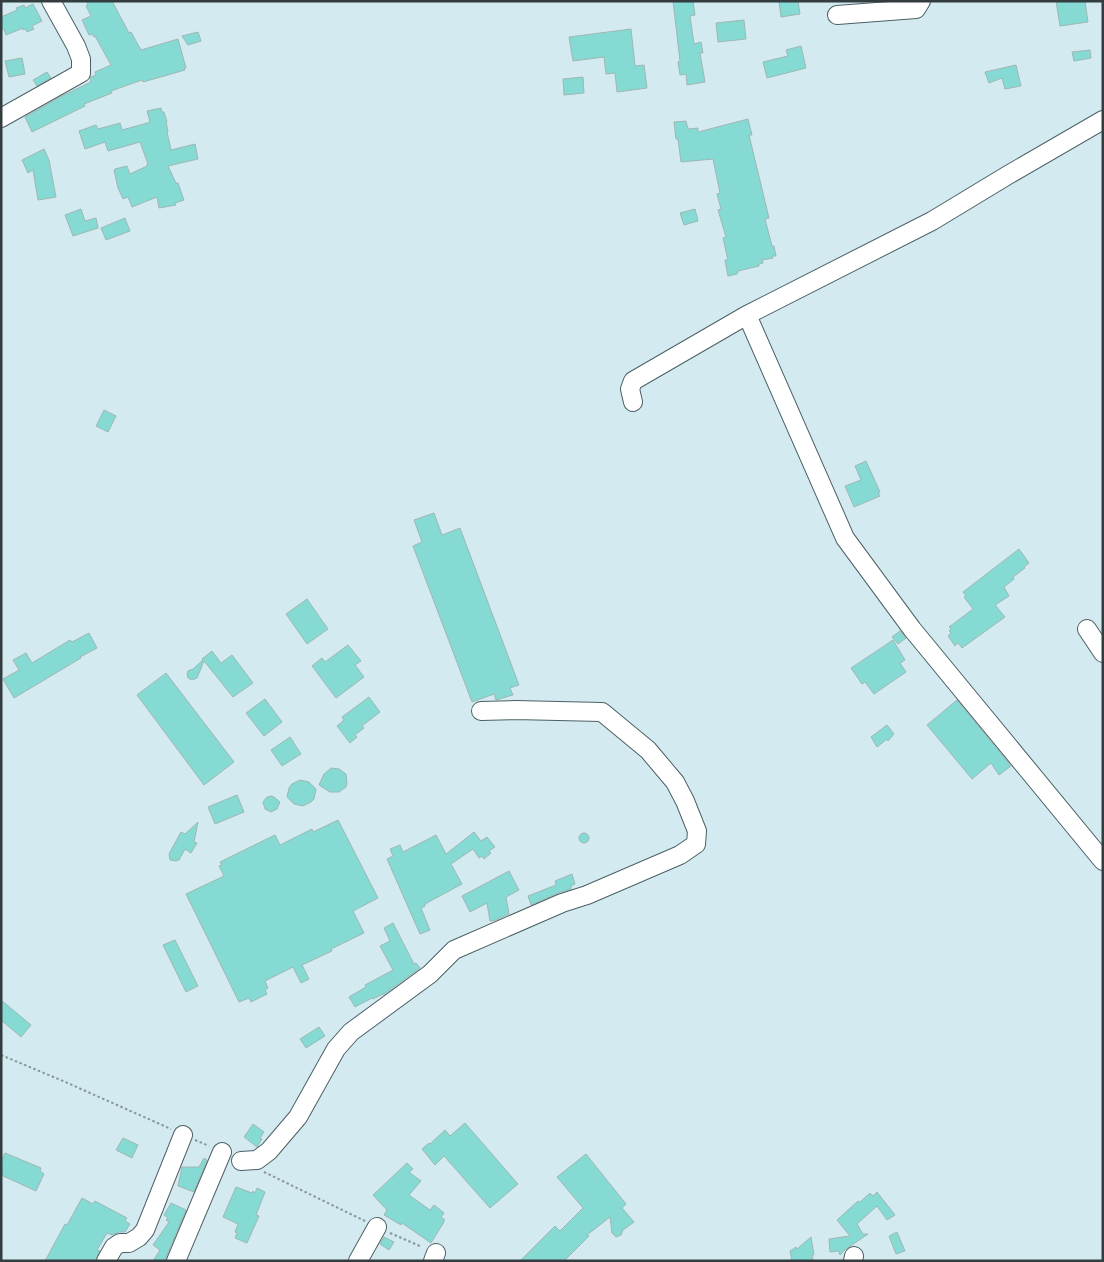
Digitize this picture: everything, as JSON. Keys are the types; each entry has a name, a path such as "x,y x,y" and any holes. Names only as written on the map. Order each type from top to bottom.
{"street":[{"path":"1,118 81,73 81,59 76,46 51,1"},
{"path":"837,15 916,9 921,1"},
{"path":"633,402 630,389 633,381 747,315 932,221 1103,120"},
{"path":"747,315 845,538 912,629 1103,861"},
{"path":"1088,629 1103,653"},
{"path":"241,1160 257,1160 269,1151 298,1117 336,1049 351,1032 430,974 454,950 680,855 696,844 697,831 675,782 648,750 602,712 481,711"},
{"path":"106,1261 114,1247 139,1238 145,1230 183,1135"},
{"path":"176,1261 222,1152"},
{"path":"358,1261 377,1227"}],"building":[{"path":"86,1 112,1 129,33 131,32 141,50 178,39 186,68 184,68 185,70 143,82 142,80 111,91 112,93 84,104 85,106 32,132 25,117 91,82 91,77 96,75 95,72 111,65 95,36 89,35 82,20 91,16 86,6 88,5"},
{"path":"673,1 693,1 695,15 690,16 694,44 701,42 703,53 700,53 705,82 687,85 686,74 680,75"},
{"path":"779,1 798,1 800,14 781,17"},
{"path":"1056,1 1085,1 1088,22 1060,26"},
{"path":"33,4 42,21 32,26 34,29 27,32 23,28 6,35 4,29 1,30 1,17 17,10 16,8 24,5 25,8"},
{"path":"744,20 746,39 718,42 716,23"},
{"path":"631,29 635,66 644,65 647,88 617,92 615,73 606,74 604,57 573,61 569,37"},
{"path":"198,32 201,41 188,45 182,36"},
{"path":"801,46 806,68 767,78 763,62 788,56 786,50"},
{"path":"1090,50 1091,58 1074,61 1072,52"},
{"path":"22,58 25,74 9,77 5,61"},
{"path":"1016,65 1021,86 1005,89 1002,78 989,83 985,72"},
{"path":"47,72 51,78 37,86 33,80"},
{"path":"583,77 584,93 564,95 563,79"},
{"path":"161,108 167,122 171,150 195,144 198,159 168,166 176,183 178,183 184,200 175,203 176,205 159,208 157,197 132,207 128,197 123,199 118,188 114,170 127,166 130,174 147,166 148,164 140,142 108,151 105,142 85,149 79,131 96,125 98,129 120,123 122,130 144,124 150,122 147,111"},
{"path":"748,119 752,135 749,135 769,218 765,219 776,256 762,260 763,263 759,264 759,266 738,271 737,274 728,276 725,260 728,260 723,238 726,237 718,210 721,209 717,194 720,193 713,159 681,162 674,122 686,121 688,129 698,128 698,132"},
{"path":"44,149 49,160 56,197 38,200 33,170 28,173 22,160"},
{"path":"81,209 85,221 96,218 98,228 73,236 65,215"},
{"path":"695,209 698,221 684,225 680,213"},
{"path":"125,218 130,231 106,240 101,228"},
{"path":"104,410 116,416 108,432 96,426"},
{"path":"866,461 880,496 854,507 845,486 861,480 855,466"},
{"path":"434,513 442,535 460,528 519,685 510,688 513,695 496,700 494,694 472,702 413,546 422,542 414,520"},
{"path":"1019,549 1029,563 1004,587 1009,596 995,605 1005,617 962,648 958,643 955,646 948,636 951,633 949,627 973,609 964,597 966,596 963,592"},
{"path":"307,599 328,629 307,644 286,614"},
{"path":"900,631 906,638 898,644 892,637"},
{"path":"89,633 97,648 14,698 3,679 19,670 13,660 26,653 32,663 70,640 72,642"},
{"path":"893,640 905,660 900,663 906,672 874,694 865,682 862,684 851,668"},
{"path":"348,645 361,661 355,665 364,677 336,698 312,666 322,658 325,662"},
{"path":"212,651 221,663 232,655 253,683 233,697 204,661 197,678 192,680 188,678 188,671 193,669"},
{"path":"166,673 234,762 204,785 137,695"},
{"path":"369,697 380,712 362,726 364,728 355,735 357,737 350,743 337,726 344,720 342,717"},
{"path":"265,699 282,722 264,736 246,713"},
{"path":"957,700 1011,766 999,775 991,763 972,779 927,725"},
{"path":"887,725 894,734 888,741 887,739 877,747 871,737"},
{"path":"290,737 301,754 282,766 271,750"},
{"path":"331,768 339,769 346,774 346,787 339,792 330,792 319,785 324,774"},
{"path":"300,780 309,782 316,789 314,799 303,806 294,804 287,797 292,784"},
{"path":"237,795 244,812 215,824 208,807"},
{"path":"271,796 280,802 277,809 271,812 265,809 263,802 267,797"},
{"path":"338,820 378,898 353,911 364,933 302,965 309,979 301,983 293,967 265,981 268,988 265,990 267,994 251,1002 249,998 239,1002 186,894 224,876 219,866 222,865 220,862 275,835 280,845 312,829 313,832"},
{"path":"198,822 194,842 197,843 191,853 185,849 179,860 170,860 169,854 181,832 185,834"},
{"path":"474,832 481,841 487,837 495,847 489,851 491,853 484,859 482,856 479,858 473,849 451,864 462,884 421,908 430,930 420,934 387,859 393,856 390,849 400,845 403,852 436,835 446,854"},
{"path":"582,833 586,833 589,838 588,842 582,843 579,840 579,836"},
{"path":"509,871 519,890 506,897 509,914 490,921 487,903 470,912 462,896"},
{"path":"572,874 575,884 571,886 571,889 531,905 528,896 556,885 555,881"},
{"path":"393,923 414,964 416,963 420,968 383,995 372,998 355,1007 349,997 366,987 365,985 393,970 380,946 390,941 384,928"},
{"path":"175,940 198,986 186,992 163,945"},
{"path":"1,1000 31,1025 21,1037 1,1020"},
{"path":"319,1027 325,1036 306,1048 300,1039"},
{"path":"465,1123 518,1184 490,1208 444,1156 435,1165 422,1149 445,1130 450,1136"},
{"path":"253,1124 264,1132 257,1147 244,1137"},
{"path":"123,1138 138,1145 132,1158 116,1150"},
{"path":"5,1153 41,1168 40,1171 44,1174 36,1191 1,1175 1,1161"},
{"path":"586,1154 626,1204 622,1208 634,1222 623,1230 621,1235 616,1237 612,1233 610,1217 587,1235 589,1236 564,1261 520,1261 555,1226 560,1231 583,1208 557,1177"},
{"path":"204,1158 207,1160 194,1192 178,1186 182,1167 199,1167"},
{"path":"407,1163 413,1169 409,1172 421,1181 409,1195 430,1210 434,1205 444,1213 441,1217 445,1220 431,1243 402,1223 401,1225 384,1215 387,1210 373,1195"},
{"path":"236,1187 252,1193 253,1191 255,1193 257,1188 265,1192 256,1215 259,1216 247,1243 235,1238 238,1224 223,1217"},
{"path":"877,1192 895,1215 887,1220 877,1206 857,1224 863,1234 868,1234 840,1255 839,1251 830,1252 829,1239 850,1236 837,1220 858,1201 860,1202 870,1193 873,1196"},
{"path":"82,1198 93,1204 95,1201 127,1218 125,1221 130,1224 125,1232 112,1235 107,1233 97,1250 100,1251 95,1261 45,1261 65,1224 67,1225"},
{"path":"171,1203 186,1210 166,1261 153,1261 160,1250 153,1245 169,1222 166,1220 168,1218 164,1215"},
{"path":"897,1232 905,1251 896,1254 889,1236"},
{"path":"384,1237 394,1242 389,1250 380,1244"},
{"path":"811,1237 813,1261 792,1261 790,1251 796,1247 797,1249"}]}
